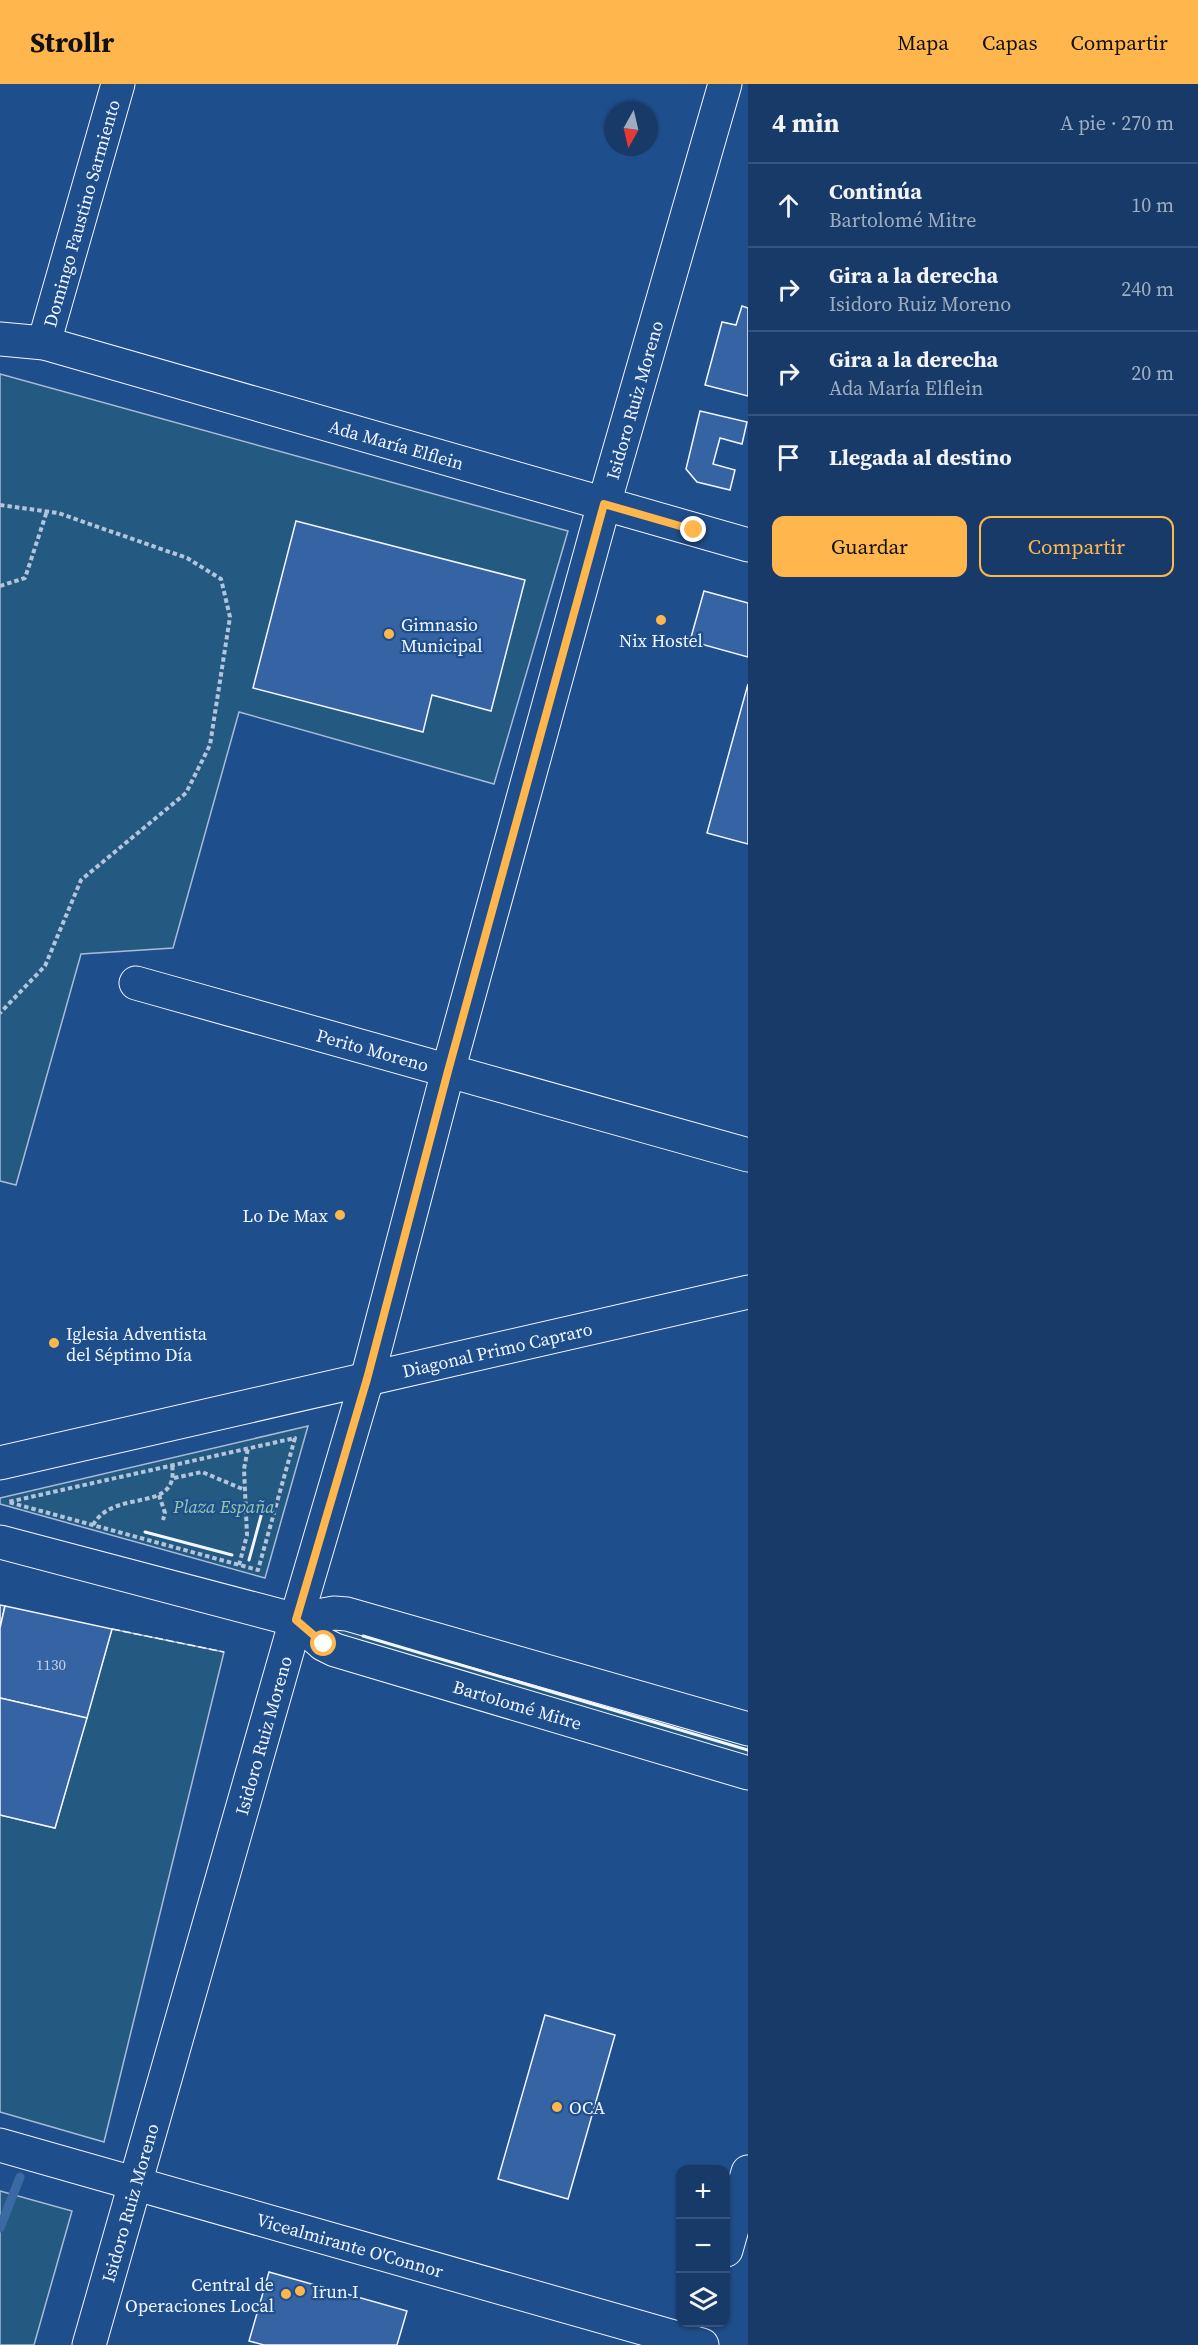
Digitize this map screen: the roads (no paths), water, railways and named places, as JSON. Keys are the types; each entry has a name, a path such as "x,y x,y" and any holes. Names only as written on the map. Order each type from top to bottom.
{"street":[{"name":"Domingo Faustino Sarmiento","path":"44,343 118,84"},
{"name":"Isidoro Ruiz Moreno","path":"89,2345 367,1379 448,1071 604,504 725,84"},
{"name":"Ada María Elflein","path":"0,339 44,343 748,545"},
{"name":"Perito Moreno","path":"136,983 748,1155"},
{"name":"Diagonal Primo Capraro","path":"0,1463 748,1292"},
{"name":"Bartolomé Mitre","path":"0,1542 296,1620 334,1613 347,1614 748,1729"},
{"name":"Bartolomé Mitre","path":"296,1620 324,1644 335,1650 748,1773"},
{"name":"Vicealmirante O'Connor","path":"0,2145 701,2339"},
{"path":"730,2236 748,2172"}],"waterway":[{"path":"0,2228 20,2177"}],"place":[{"name":"Nix Hostel","path":"661,620"},
{"name":"Gimnasio Municipal","path":"389,634"},
{"name":"Lo De Max","path":"340,1215"},
{"name":"Iglesia Adventista del Séptimo Día","path":"54,1343"},
{"name":"OCA","path":"557,2107"},
{"name":"Irun I","path":"300,2291"},
{"name":"Central de Operaciones Local","path":"286,2294"}],"park label":[{"name":"Plaza España","path":"224,1506"}]}
